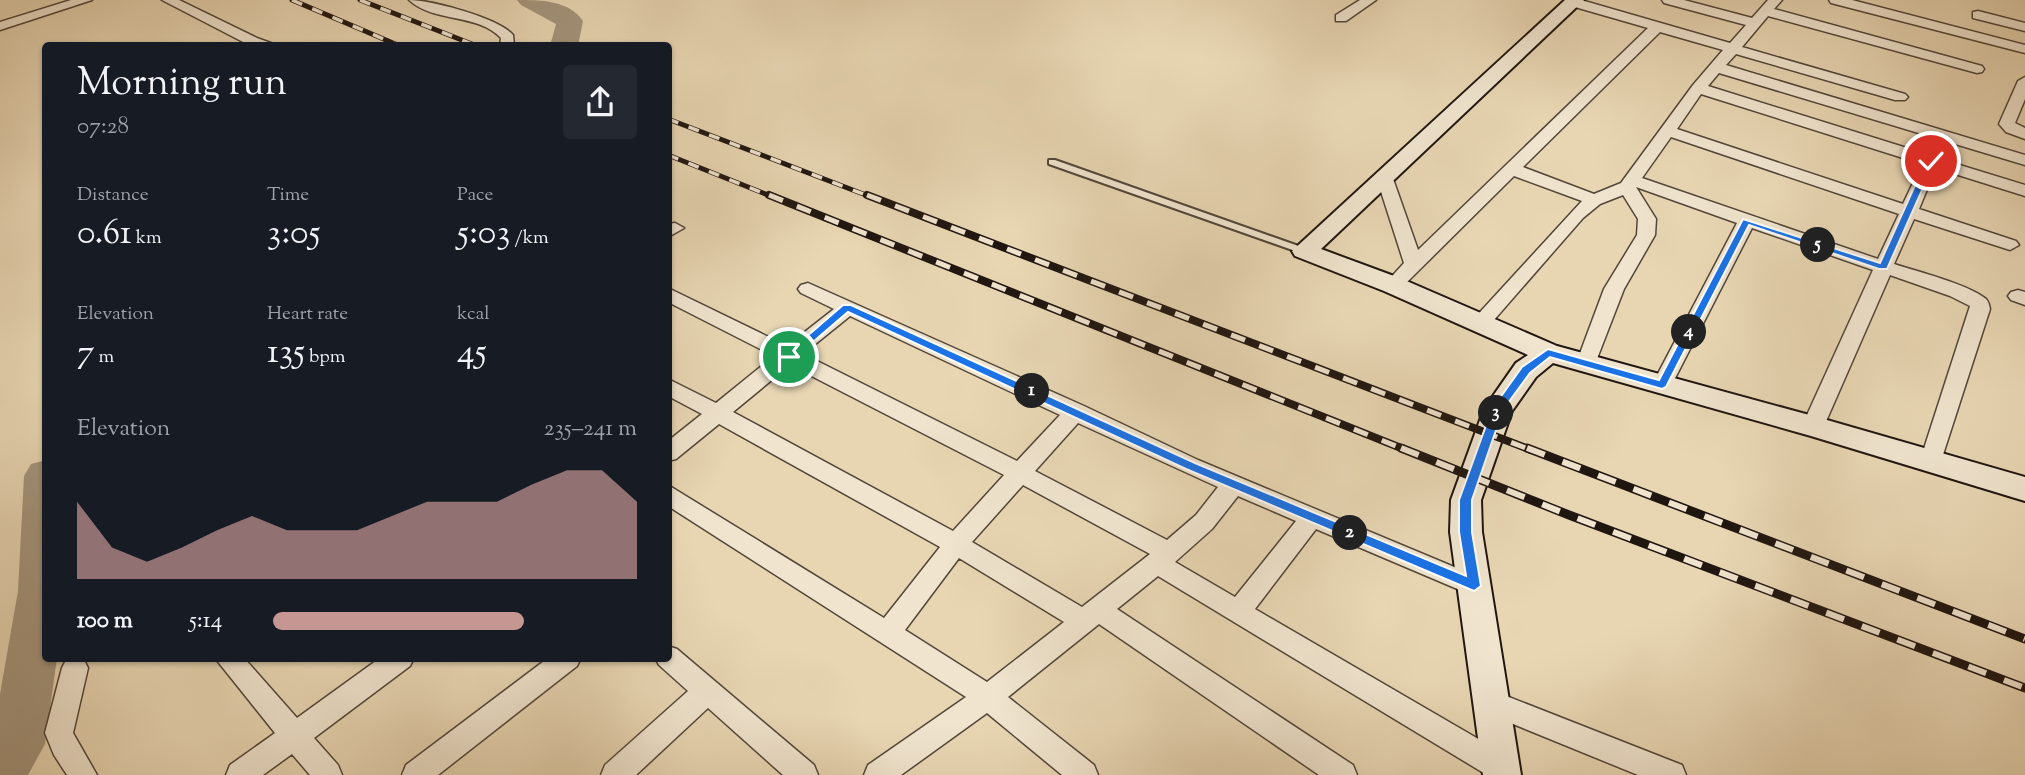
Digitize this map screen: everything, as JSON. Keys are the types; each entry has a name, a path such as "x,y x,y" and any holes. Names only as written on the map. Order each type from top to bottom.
{"street":[{"path":"0,26 85,0"},
{"path":"169,0 256,42"},
{"path":"416,0 454,15 486,22 504,33 508,42"},
{"path":"1341,19 1369,0"},
{"path":"1669,0 1765,11 1977,69"},
{"path":"1836,0 2025,49"},
{"path":"1969,35 1985,0"},
{"path":"1900,97 1574,1 1304,251 1393,285 1548,353 1813,426 2025,489"},
{"path":"1480,323 1577,214 1594,200 1629,184 1698,88 1765,11"},
{"path":"1978,15 2025,27"},
{"path":"1393,285 1657,27"},
{"path":"1716,67 2025,160"},
{"path":"2024,87 2007,124 2025,134"},
{"path":"1698,88 2025,191"},
{"path":"1667,131 2010,245"},
{"path":"1813,426 1942,135"},
{"path":"1512,169 1594,200"},
{"path":"1384,176 1414,264"},
{"path":"1629,184 1957,292 1979,303 1980,309 1931,461"},
{"path":"1586,364 1614,289 1646,235 1647,219 1629,184"},
{"path":"1662,385 1747,221"},
{"path":"808,289 1234,484 1474,586"},
{"path":"672,296 1020,473 1162,558 1238,612 1502,772"},
{"path":"672,450 847,308"},
{"path":"1502,772 1466,532 1466,500 1498,409 1526,370 1548,353"},
{"path":"672,388 1091,615 1343,775"},
{"path":"887,634 956,544 1076,411"},
{"path":"878,775 988,698 1162,558 1204,522 1234,484"},
{"path":"672,497 988,698 1084,775"},
{"path":"1238,612 1312,517"},
{"path":"672,660 804,775"},
{"path":"231,662 328,775"},
{"path":"240,775 395,662"},
{"path":"416,775 563,662"},
{"path":"75,668 59,733 64,746 83,775"},
{"path":"615,775 708,691"},
{"path":"1491,702 1671,775"}],"lane":[{"path":"1052,162 1304,251"}],"waterway":[{"path":"530,0 570,21 565,42"},
{"path":"0,771 18,744 42,591"}],"railway":[{"path":"292,0 391,42"},
{"path":"360,0 467,42"},
{"path":"672,121 871,197"},
{"path":"672,157 773,197"},
{"path":"769,195 1402,448"},
{"path":"867,195 1531,450"},
{"path":"1402,448 1569,515 2025,688"},
{"path":"1402,448 1406,450"},
{"path":"1527,448 2025,639"}],"route":[{"path":"789,357 847,308 1076,411 1190,466 1474,586 1466,532 1466,500 1498,409 1526,370 1548,353 1662,385 1747,221 1883,267 1931,161"}]}
